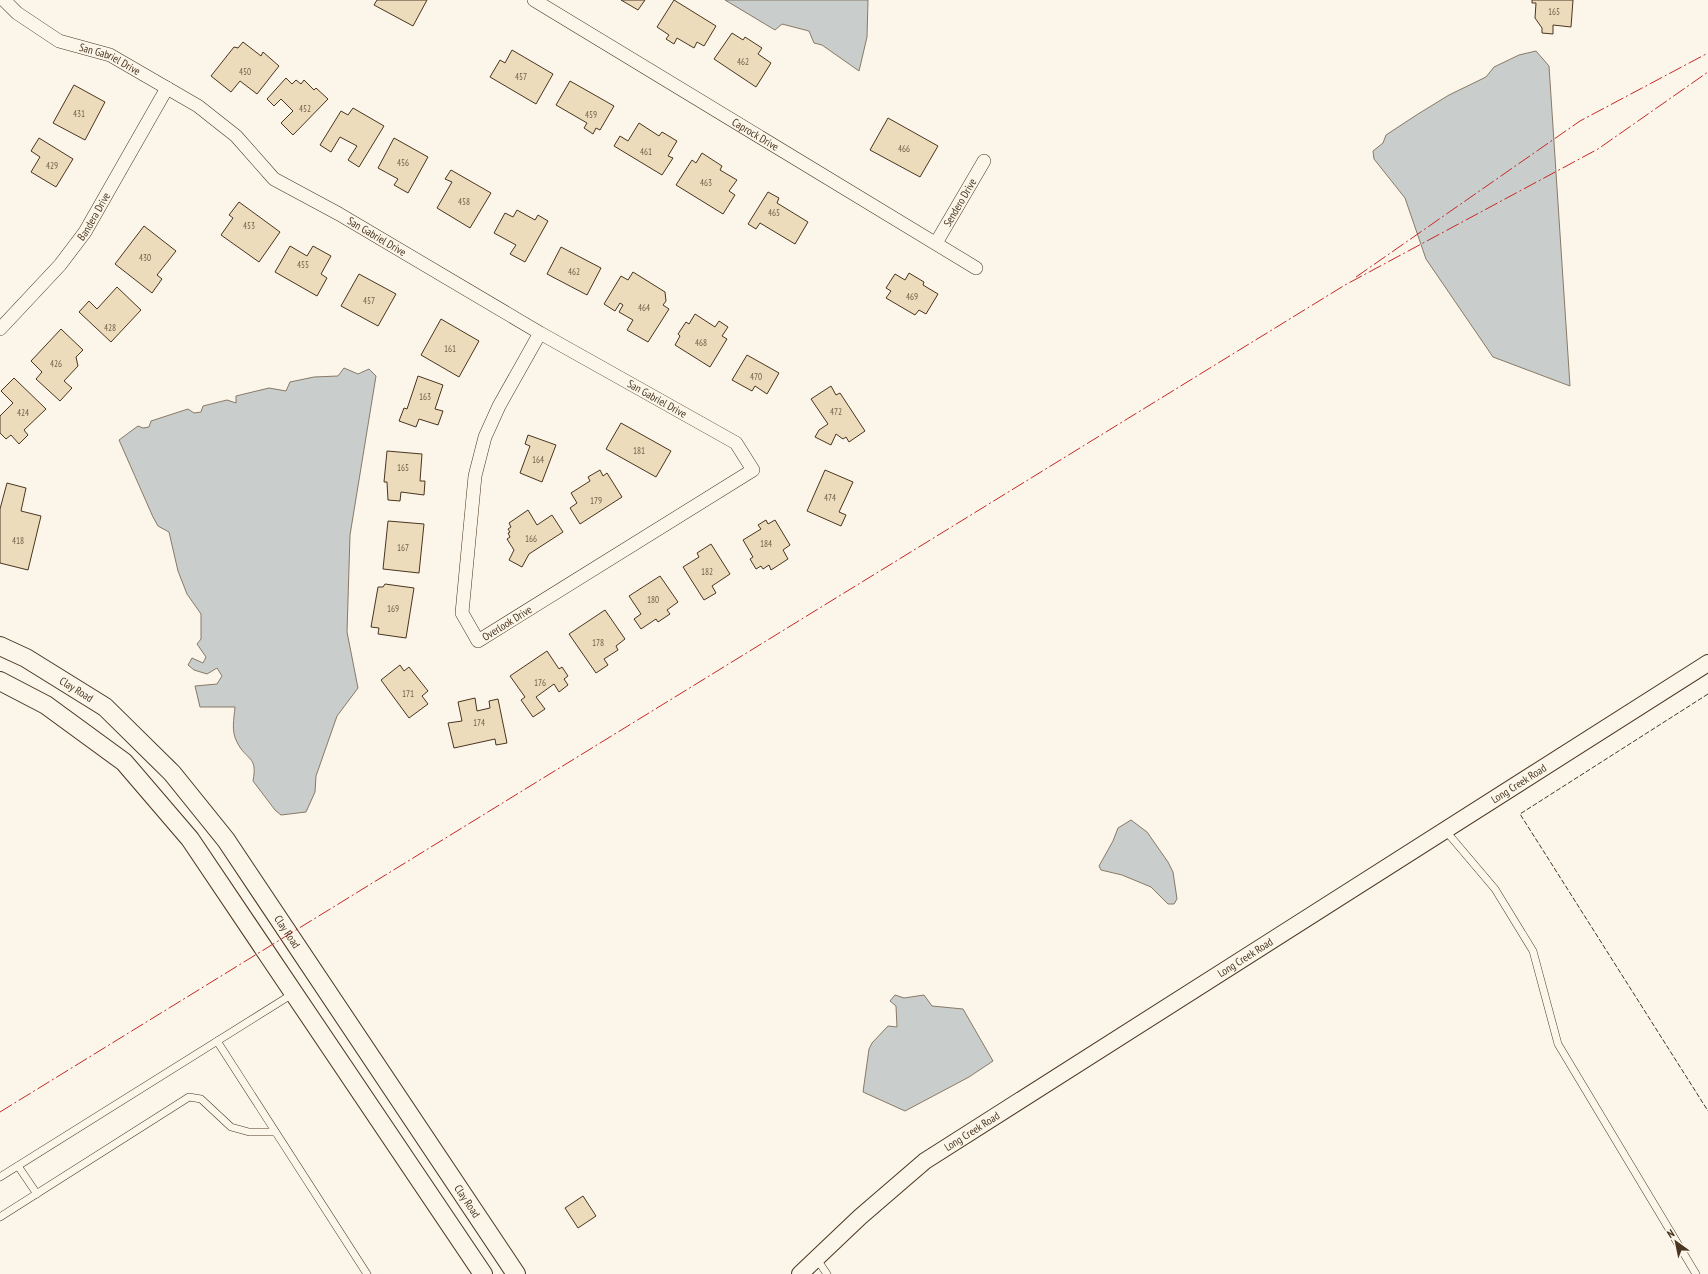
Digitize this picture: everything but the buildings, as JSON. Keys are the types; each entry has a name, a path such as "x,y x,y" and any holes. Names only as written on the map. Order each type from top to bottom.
{"main road":[{"name":"Clay Road","path":"0,646 26,658 105,707 172,773 226,840 516,1274"},
{"path":"0,681 46,705 124,762 190,839 483,1274"}],"street":[{"name":"San Gabriel Drive","path":"4,0 17,13 59,41 110,55 198,106 236,136 274,178 339,214 540,333 736,443 754,470"},
{"name":"Caprock Drive","path":"534,0 976,268"},
{"name":"Bandera Drive","path":"0,329 60,265 85,232 167,88"},
{"name":"Sendero Drive","path":"936,243 984,162"},
{"name":"Overlook Drive","path":"540,333 498,406 485,436 475,476 462,613 478,641 754,470"},
{"name":"Long Creek Road","path":"800,1274 887,1192 925,1161 1708,663"}],"lane":[{"path":"1445,830 1495,889 1533,951 1558,1044 1696,1274"},
{"path":"0,1177 294,993"},
{"path":"217,1041 367,1274"},
{"path":"0,1217 189,1097 201,1099 231,1127 249,1132 275,1132"},
{"path":"18,1166 37,1194"},
{"path":"816,1258 827,1274"}],"shaded area":[{"path":"725,0 868,0 867,37 859,71 822,45 814,43 809,31 782,24 775,30"},
{"path":"1536,51 1549,66 1570,386 1493,357 1426,259 1405,198 1374,159 1373,151 1383,143 1386,135 1449,95 1486,77 1494,67 1519,55"},
{"path":"344,368 358,374 369,369 376,376 350,535 347,632 358,688 337,716 316,776 315,792 306,812 281,815 275,810 253,781 253,762 240,748 234,734 233,725 235,707 200,707 195,686 217,684 222,676 217,668 207,674 194,670 188,665 192,658 203,663 206,657 197,644 201,639 201,614 187,594 178,571 169,532 158,526 153,517 119,440 138,426 143,428 149,427 151,421 188,409 194,413 201,412 203,406 227,400 236,403 236,396 269,388 286,391 290,382 314,377 338,376"},
{"path":"1131,820 1147,832 1168,862 1173,872 1177,899 1174,904 1168,904 1151,887 1122,875 1101,870 1099,866 1113,841 1118,828"},
{"path":"895,995 904,998 924,995 932,1006 963,1009 993,1061 969,1077 905,1111 863,1092 869,1049 872,1043 888,1026 897,1027 896,1006 890,1001"}],"fence":[{"path":"1708,694 1520,814 1708,1111"}],"power":[{"path":"1356,277 1580,121 1708,53"},
{"path":"0,1112 1345,285 1598,149 1708,72"}]}
